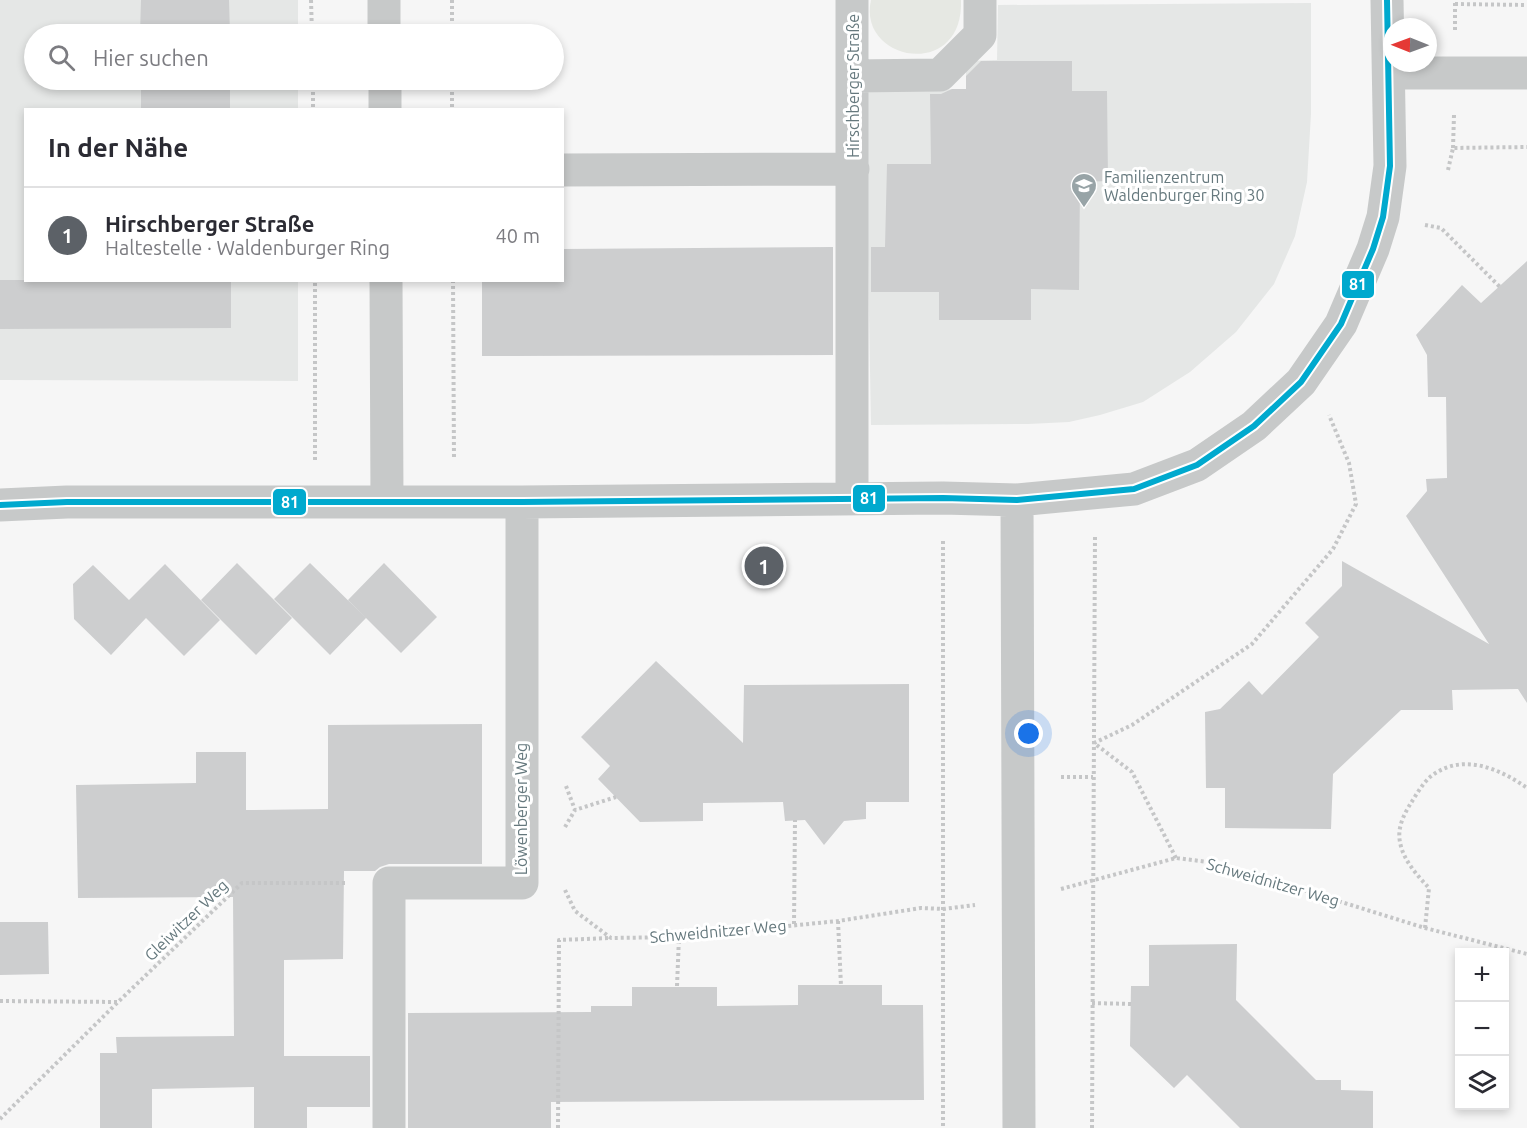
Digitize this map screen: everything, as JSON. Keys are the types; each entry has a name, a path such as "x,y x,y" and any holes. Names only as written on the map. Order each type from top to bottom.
{"street":[{"path":"384,0 384,24"},
{"name":"Hirschberger Straße","path":"564,170 853,169 852,0"},
{"path":"852,76 940,75 980,35 980,0"},
{"path":"0,505 67,502 522,502 852,498 1017,500 1134,489 1197,465 1254,426 1301,382 1341,324 1373,249 1383,217 1390,166 1387,0"},
{"path":"1389,73 1527,73"},
{"path":"385,90 385,108"},
{"path":"852,498 853,169"},
{"path":"386,282 387,502"},
{"path":"1017,500 1019,1128"},
{"name":"Löwenberger Weg","path":"389,883 522,883 522,502"},
{"path":"389,883 389,1128"}],"path":[{"path":"311,0 312,24"},
{"path":"452,0 452,24"},
{"path":"1455,4 1527,5"},
{"path":"313,90 313,108"},
{"path":"452,90 452,108"},
{"path":"1448,170 1453,147 1527,147"},
{"path":"1383,217 1441,228 1500,287"},
{"path":"315,282 315,502"},
{"path":"453,282 454,502"},
{"path":"1094,743 1132,725 1252,645 1333,549 1356,504 1349,463 1327,411 1301,382"},
{"path":"1092,1128 1095,493"},
{"path":"943,498 943,1128"},
{"path":"1094,743 1132,772 1176,858"},
{"path":"1425,928 1429,888 1411,868 1400,842 1402,817 1414,797 1429,777 1449,766 1484,765 1507,774 1527,788"},
{"path":"563,831 575,810 616,797"},
{"path":"794,924 795,820"},
{"name":"Schweidnitzer Weg","path":"558,1128 559,940 679,937 838,921 921,908 943,909 1018,900 1176,858 1216,863 1425,928 1527,954"},
{"path":"564,882 575,911 611,938"},
{"name":"Gleiwitzer Weg","path":"0,1119 242,883 389,883"},
{"path":"838,921 841,986"},
{"path":"677,986 679,937"},
{"path":"0,1001 118,1002"},
{"path":"1092,1003 1131,1004"}],"shaded area":[{"path":"0,0 298,0 298,24 24,24 24,90 298,90 298,108 24,108 24,282 298,282 298,381 0,380"},
{"path":"871,0 961,0 957,26 946,43 930,52 912,54 894,49 880,38 871,21"},
{"name":"Familienzentrum Waldenburger Ring 30","path":"1311,3 1311,114 1307,182 1295,236 1274,284 1236,332 1190,372 1143,402 1100,415 1069,422 1028,424 871,425 865,91 966,89 966,61 997,60 998,5"}],"building":[{"path":"141,0 229,0 230,24 140,24"},
{"path":"981,61 1072,61 1072,91 1107,91 1108,181 1080,182 1079,290 1031,289 1031,320 939,320 939,292 871,292 871,247 885,247 887,164 931,164 930,94 941,94 952,89 966,89 966,76"},
{"path":"141,90 230,90 230,108 141,108"},
{"path":"833,247 833,355 482,356 482,282 564,282 564,249"},
{"path":"1527,261 1527,703 1518,689 1452,690 1453,710 1401,710 1333,774 1331,829 1225,828 1225,788 1206,788 1205,712 1220,709 1249,681 1262,695 1319,637 1305,623 1342,586 1342,561 1489,644 1406,516 1427,491 1426,479 1447,478 1446,397 1428,397 1427,355 1416,335 1462,285 1481,303"},
{"path":"0,280 231,282 231,328 0,329"},
{"path":"237,563 292,618 256,655 201,600"},
{"path":"310,563 366,618 330,655 274,599"},
{"path":"384,563 437,617 401,653 348,600"},
{"path":"165,564 220,620 184,656 146,618 111,655 74,619 73,584 93,565 129,600"},
{"path":"656,661 743,743 744,685 909,684 909,802 866,802 866,819 844,821 824,845 805,820 785,821 783,802 703,803 703,821 640,822 598,779 610,766 581,737"},
{"path":"482,724 482,864 389,864 375,871 344,871 343,959 284,960 284,1056 370,1056 370,1107 307,1107 307,1128 254,1128 254,1087 152,1089 152,1128 100,1128 100,1053 117,1053 116,1037 234,1036 233,897 78,898 76,785 196,783 196,752 246,752 246,810 328,809 328,725"},
{"path":"0,922 48,922 49,974 0,975"},
{"path":"1237,944 1236,1000 1316,1080 1341,1080 1341,1090 1373,1091 1373,1128 1240,1128 1187,1075 1174,1088 1130,1046 1131,986 1149,986 1149,945"},
{"path":"798,985 882,985 882,1005 923,1005 924,1100 551,1102 551,1128 408,1128 408,1013 591,1012 591,1006 632,1006 632,987 717,987 717,1006 798,1005"}],"transit line":[{"name":"81","path":"0,505 67,502 522,502 943,498 1017,500 1134,489 1197,465 1254,426 1301,382 1341,324 1373,249 1383,217 1390,166 1387,0"}],"place":[{"name":"Familienzentrum Waldenburger Ring 30","path":"1084,209"},
{"name":"Hirschberger Straße","path":"764,566"}]}
